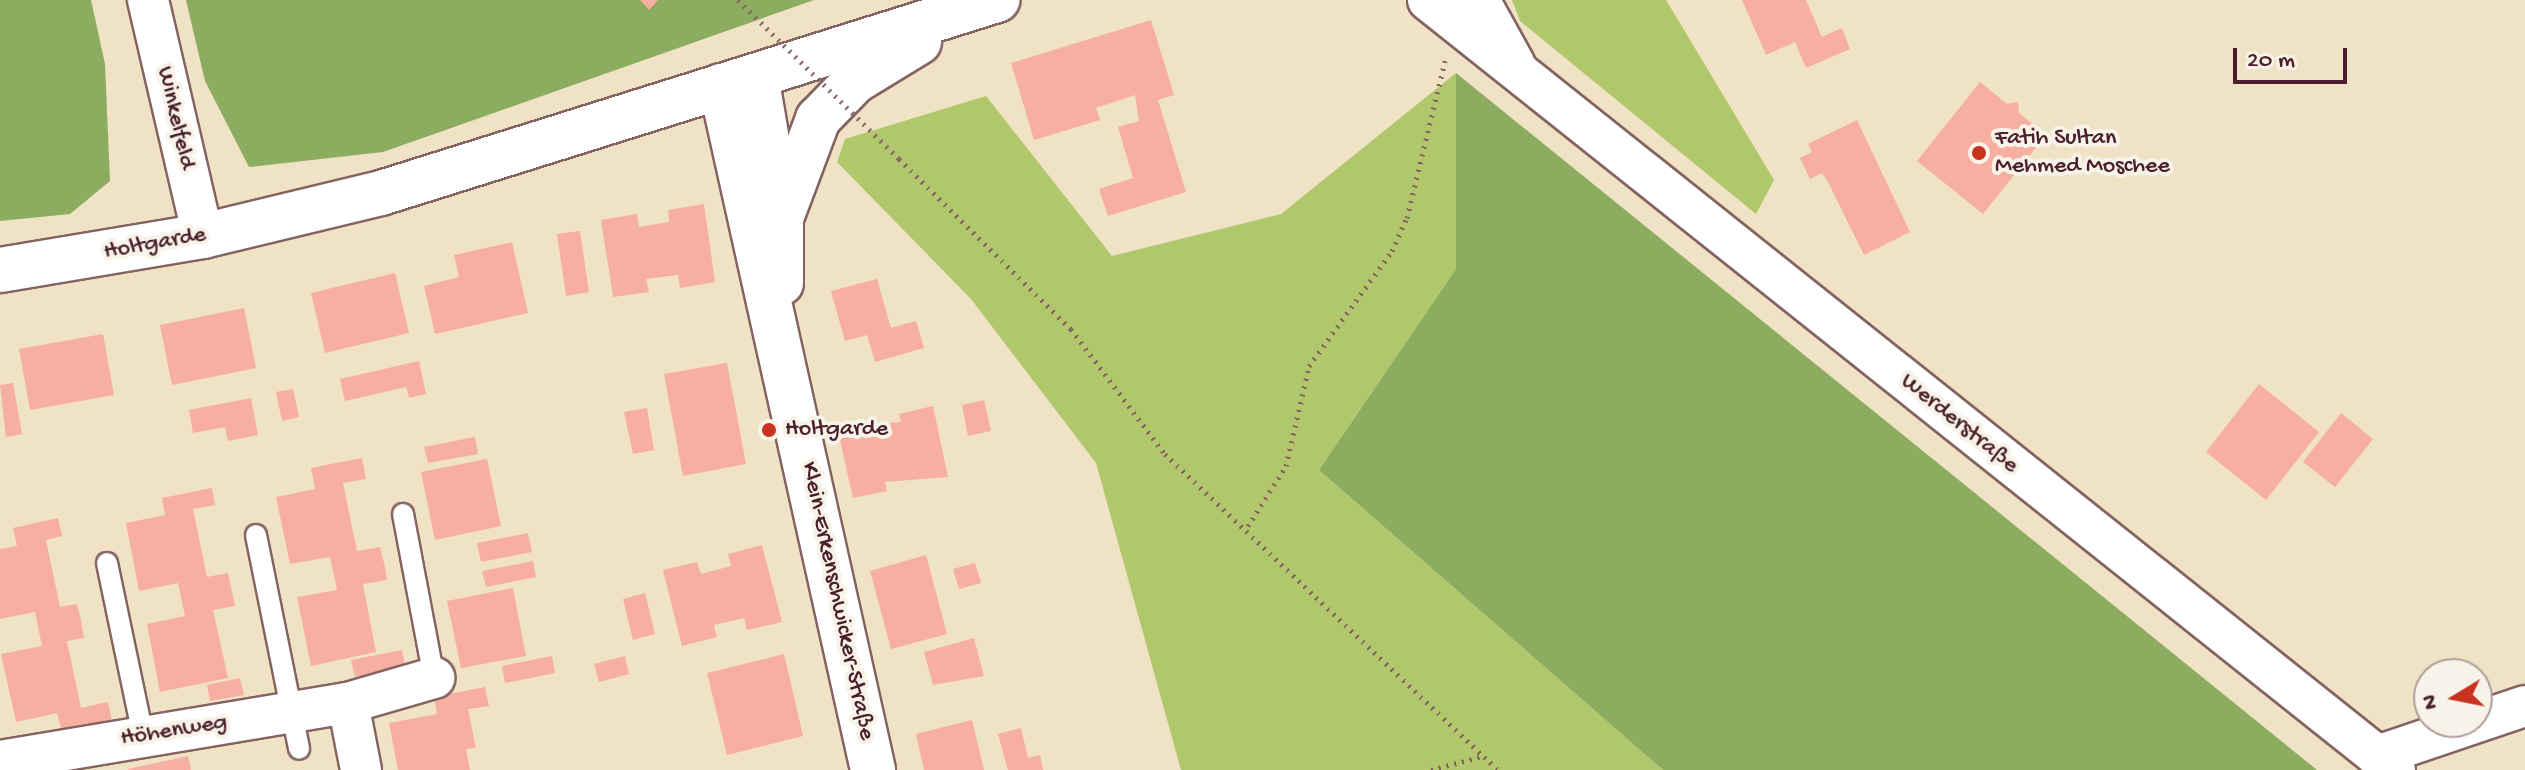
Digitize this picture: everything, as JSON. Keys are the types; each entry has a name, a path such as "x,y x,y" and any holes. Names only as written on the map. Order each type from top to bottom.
{"street":[{"name":"Winkelfeld","path":"148,0 203,236"},
{"name":"Werderstraße","path":"1428,0 1470,16 1523,79 2386,763"},
{"name":"Holtgarde","path":"0,270 203,236 499,160 988,3"},
{"name":"Klein-Erkenschwicker-Straße","path":"781,218 818,119 855,81 988,3"},
{"name":"Klein-Erkenschwicker-Straße","path":"739,81 781,218 782,338"},
{"name":"Klein-Erkenschwicker-Straße","path":"739,81 751,235 782,338 873,770"},
{"name":"Höhenweg","path":"0,761 143,735 295,731 348,703 434,678"},
{"path":"348,703 361,770"},
{"path":"2386,763 2525,706"}],"lane":[{"path":"403,514 434,678"},
{"path":"256,535 295,731"},
{"path":"107,563 143,735"}],"path":[{"path":"738,0 1071,329 1165,454 1248,526 1498,770"},
{"path":"1248,526 1286,466 1309,366 1392,251 1407,218 1447,53 1470,16"},
{"path":"1431,770 1484,755"}],"green space":[{"path":"0,0 91,0 105,64 110,181 70,214 0,221"},
{"path":"186,0 814,0 383,152 249,167 205,81"},
{"path":"1512,0 1666,0 1774,180 1756,214 1520,21"},
{"path":"1456,73 1456,269 1319,470 1663,770 1181,770 1096,463 971,299 837,162 845,139 986,96 1112,256 1281,214"},
{"path":"1456,73 2317,770 1663,770 1319,470 1456,269"}],"building":[{"path":"640,0 658,0 649,10"},
{"path":"1742,0 1806,0 1822,37 1842,28 1850,49 1806,68 1795,42 1766,55"},
{"path":"1151,20 1174,95 1158,100 1186,192 1108,216 1099,189 1133,178 1118,127 1139,121 1135,95 1096,108 1100,120 1034,140 1011,63"},
{"path":"1980,82 2007,104 2018,102 2019,113 2046,135 1983,214 1917,161"},
{"path":"1857,120 1910,232 1864,255 1827,180 1822,173 1810,179 1800,158 1812,152 1808,144"},
{"path":"704,204 715,282 680,288 678,275 646,279 649,292 613,297 601,220 637,214 639,227 669,222 668,210"},
{"path":"580,231 589,292 566,296 557,234"},
{"path":"512,242 528,313 435,334 424,286 459,277 454,255"},
{"path":"395,273 409,333 325,353 311,293"},
{"path":"877,279 891,328 916,321 924,348 875,362 867,335 845,341 831,291"},
{"path":"244,308 256,368 172,385 160,325"},
{"path":"103,334 114,395 30,410 19,349"},
{"path":"419,361 426,394 409,398 406,387 345,401 340,379"},
{"path":"727,363 746,464 683,476 664,374"},
{"path":"13,383 22,434 6,437 0,385"},
{"path":"2259,384 2319,432 2266,500 2206,452"},
{"path":"293,389 299,417 282,421 276,392"},
{"path":"251,398 258,435 228,441 225,427 193,433 189,410"},
{"path":"984,400 991,431 968,436 962,405"},
{"path":"933,406 948,477 885,482 887,491 853,498 837,427 901,422 899,414"},
{"path":"647,408 654,450 633,454 624,412"},
{"path":"2341,413 2373,439 2335,487 2303,462"},
{"path":"475,437 478,454 428,463 424,447"},
{"path":"362,458 366,479 343,483 357,551 380,547 384,563 387,580 363,584 376,652 311,666 297,597 337,590 330,557 290,564 276,497 315,489 311,468"},
{"path":"487,459 501,526 435,540 421,472"},
{"path":"212,488 215,505 193,509 207,577 228,573 235,606 213,610 228,678 160,692 147,624 185,616 178,583 139,591 126,523 165,515 162,498"},
{"path":"58,518 62,536 46,540 60,607 77,604 81,620 84,638 67,641 81,708 108,702 112,722 62,733 57,713 16,722 1,654 42,646 35,612 0,619 0,549 17,546 13,528"},
{"path":"528,533 532,552 481,562 477,543"},
{"path":"762,545 782,622 747,630 744,618 714,625 717,637 682,646 663,570 697,562 701,574 731,566 728,554"},
{"path":"926,555 947,634 891,649 870,571"},
{"path":"533,561 536,577 486,587 482,571"},
{"path":"975,563 981,583 959,589 953,569"},
{"path":"513,588 526,656 461,668 447,601"},
{"path":"645,593 655,634 633,640 623,599"},
{"path":"974,638 984,676 933,685 924,652"},
{"path":"402,650 405,667 355,677 351,660"},
{"path":"784,654 803,736 727,755 707,673"},
{"path":"552,656 555,673 505,683 502,666"},
{"path":"625,656 629,674 599,682 594,664"},
{"path":"240,678 244,695 210,701 207,685"},
{"path":"485,687 489,706 468,709 476,748 466,749 470,770 398,770 389,723 437,714 434,697"},
{"path":"972,720 984,770 924,770 916,734"},
{"path":"1021,728 1028,758 1040,755 1043,770 1008,770 998,734"},
{"path":"188,756 191,770 128,770 128,769"}],"place":[{"name":"Fatih Sultan Mehmed Moschee","path":"1979,153"},
{"name":"Holtgarde","path":"769,430"}]}
